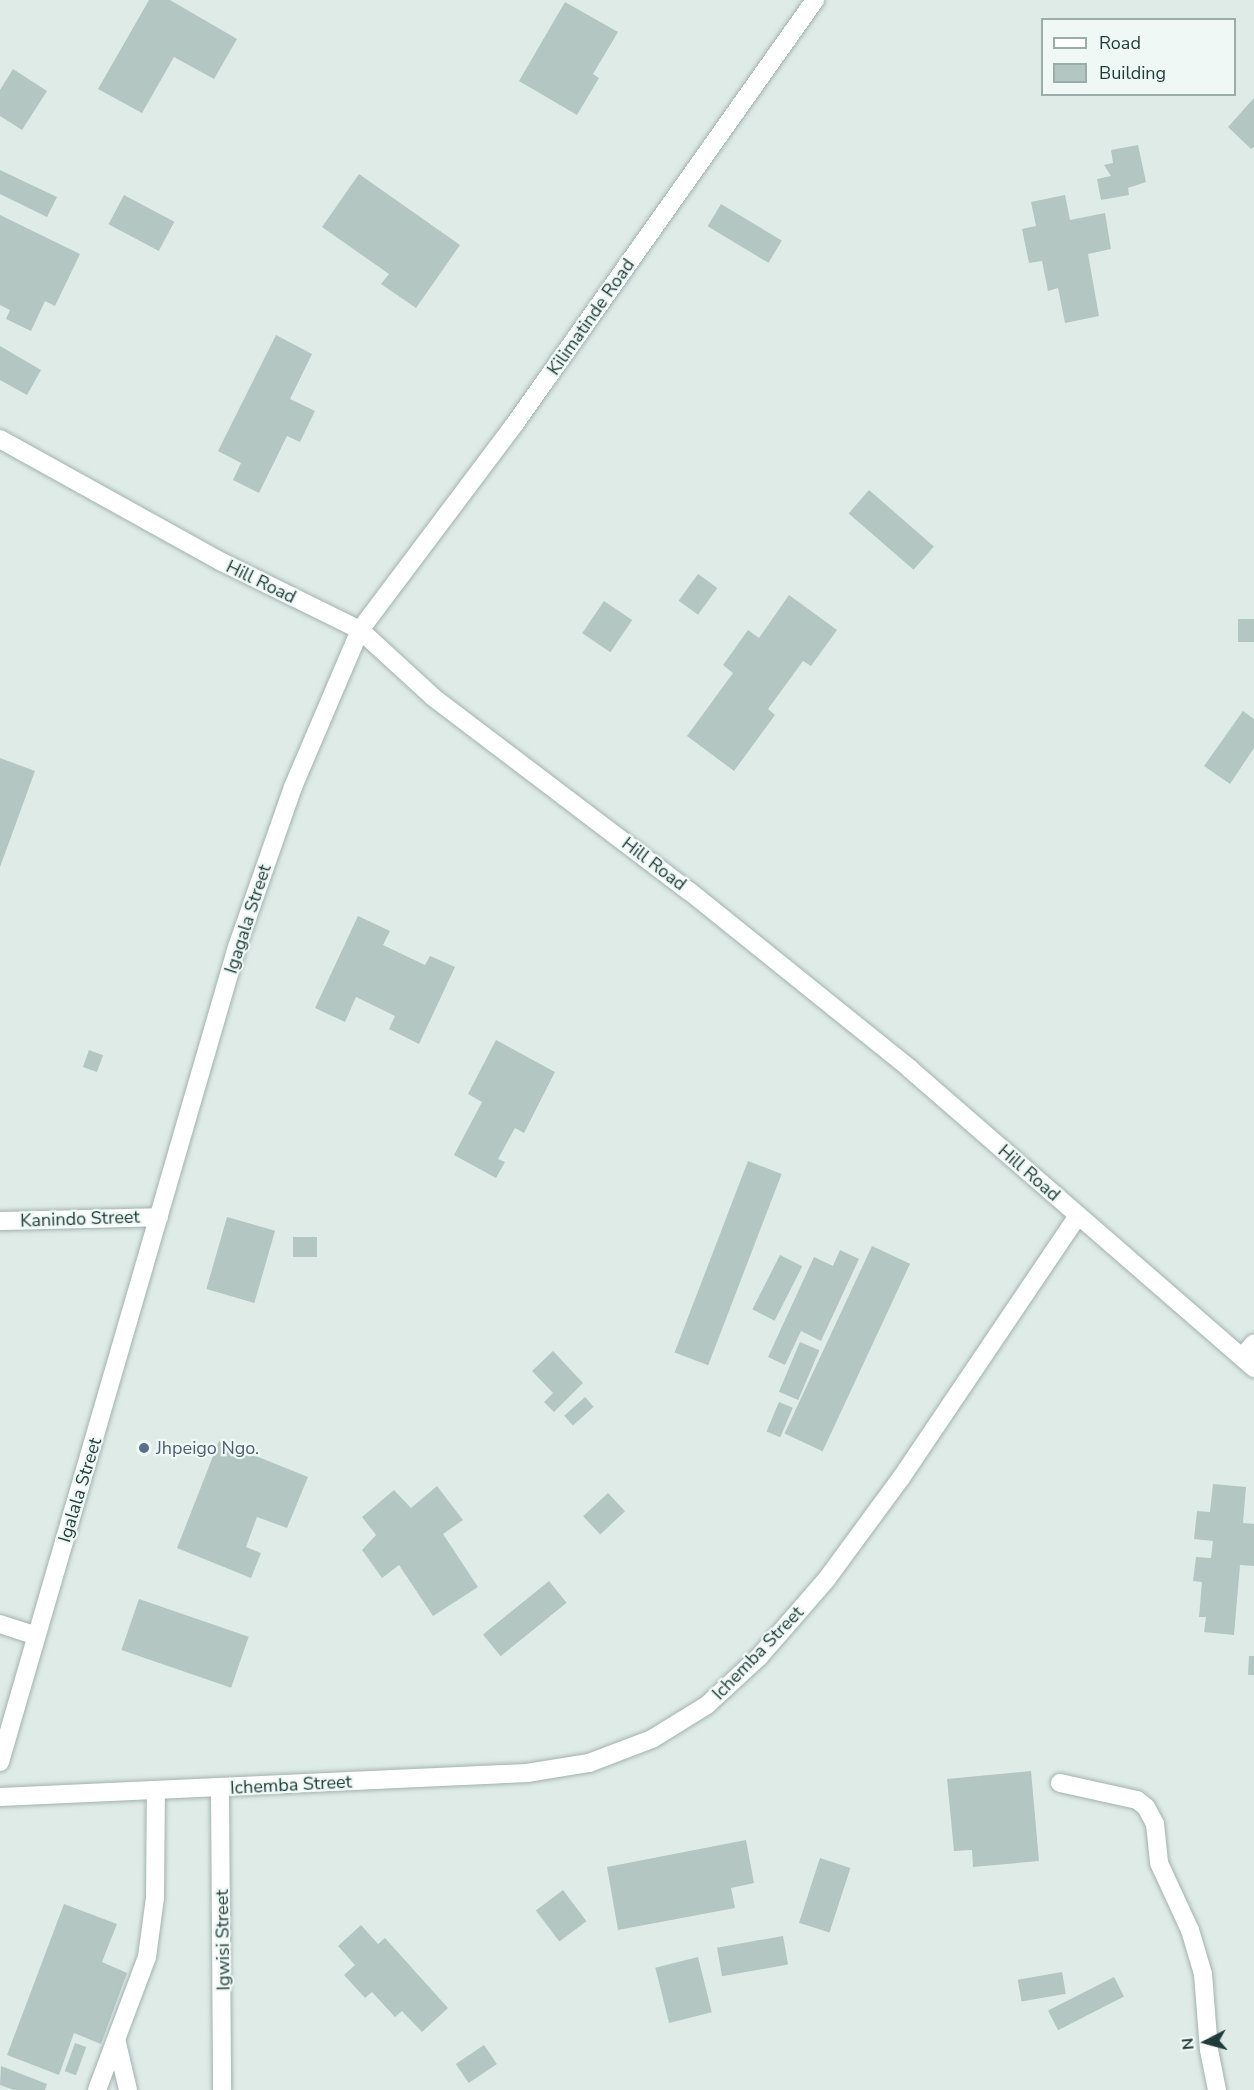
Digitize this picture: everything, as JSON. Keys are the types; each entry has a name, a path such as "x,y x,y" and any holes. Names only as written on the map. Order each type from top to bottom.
{"street":[{"name":"Kilimatinde Road","path":"360,630 514,425 816,0"},
{"name":"Hill Road","path":"0,439 222,562 360,630 433,697 689,891 910,1069 1078,1216 1250,1356"},
{"name":"Igagala Street","path":"159,1217 237,947 293,787 360,630"},
{"name":"Ichemba Street","path":"0,1797 156,1792 527,1773 589,1763 652,1738 707,1706 759,1657 826,1580 902,1478 1078,1216"},
{"name":"Kanindo Street","path":"0,1221 159,1217"},
{"name":"Igalala Street","path":"0,1762 34,1635 159,1217"},
{"path":"0,1624 34,1635"},
{"path":"1060,1783 1137,1800 1146,1807 1155,1824 1159,1863 1190,1930 1203,1974 1216,2090"},
{"name":"Igwisi Street","path":"220,1789 222,2090"},
{"path":"97,2090 117,2043 147,1957 153,1929 156,1792"},
{"path":"117,2043 128,2090"}],"building":[{"path":"149,0 170,0 237,39 214,79 174,57 142,113 98,89"},
{"path":"565,2 618,32 593,74 599,78 577,115 519,81"},
{"path":"13,69 47,91 22,130 0,116 0,90"},
{"path":"1254,98 1254,147 1251,149 1228,127"},
{"path":"1138,145 1146,182 1128,188 1129,195 1101,200 1097,179 1111,176 1104,165 1113,163 1111,150"},
{"path":"0,170 57,197 47,217 0,194"},
{"path":"359,174 460,245 416,308 381,284 389,274 322,227"},
{"path":"124,195 174,222 159,251 109,224"},
{"path":"1065,195 1070,220 1105,213 1111,249 1088,254 1099,316 1065,323 1058,288 1048,291 1042,261 1029,263 1022,229 1036,226 1031,202"},
{"path":"721,204 782,241 768,263 708,226"},
{"path":"0,215 80,254 55,306 45,301 31,331 6,319 10,310 0,305"},
{"path":"276,335 312,354 290,399 315,411 300,442 287,436 259,493 233,480 241,463 218,451"},
{"path":"0,346 41,370 27,395 0,380"},
{"path":"869,490 934,546 914,570 849,513"},
{"path":"698,574 717,588 698,615 679,601"},
{"path":"789,595 837,630 811,666 803,661 768,709 775,715 734,771 687,736 733,673 723,665 748,630 759,638"},
{"path":"604,601 632,620 610,652 582,633"},
{"path":"1238,619 1254,619 1254,642 1238,642"},
{"path":"1243,711 1254,719 1254,748 1230,784 1204,766"},
{"path":"0,758 35,771 0,867"},
{"path":"358,916 390,931 383,945 425,965 430,956 455,967 419,1044 389,1029 395,1016 356,997 345,1022 315,1008"},
{"path":"496,1040 555,1072 524,1133 515,1128 498,1159 505,1162 496,1178 454,1155 482,1102 468,1094"},
{"path":"89,1050 103,1055 97,1072 83,1067"},
{"path":"748,1161 782,1174 708,1365 675,1352"},
{"path":"227,1217 275,1231 254,1303 206,1289"},
{"path":"293,1237 317,1237 317,1257 293,1257"},
{"path":"872,1246 910,1264 823,1451 785,1434"},
{"path":"840,1250 859,1259 821,1341 801,1331 785,1365 768,1357 814,1257 833,1266"},
{"path":"780,1255 802,1266 775,1321 752,1309"},
{"path":"800,1342 819,1350 798,1400 779,1392"},
{"path":"553,1351 583,1383 554,1412 544,1402 553,1393 532,1371"},
{"path":"585,1397 594,1407 573,1425 564,1416"},
{"path":"779,1402 793,1408 780,1437 766,1431"},
{"path":"219,1441 308,1477 287,1528 257,1517 246,1547 261,1553 251,1578 177,1548"},
{"path":"1213,1484 1246,1487 1243,1523 1254,1524 1254,1566 1240,1565 1234,1635 1204,1632 1206,1617 1199,1617 1202,1582 1193,1581 1196,1557 1211,1558 1213,1541 1194,1539 1197,1511 1210,1512"},
{"path":"437,1486 463,1520 443,1534 478,1587 433,1616 399,1565 382,1578 362,1550 376,1535 362,1517 394,1490 411,1508"},
{"path":"608,1493 625,1511 600,1534 583,1516"},
{"path":"549,1581 567,1603 501,1656 483,1634"},
{"path":"139,1599 249,1637 231,1688 121,1650"},
{"path":"1249,1656 1254,1656 1254,1675 1248,1675"},
{"path":"1031,1771 1039,1861 973,1867 972,1850 954,1851 947,1779"},
{"path":"746,1840 754,1883 731,1888 735,1908 618,1930 607,1867"},
{"path":"820,1858 850,1868 829,1933 799,1923"},
{"path":"563,1890 586,1921 559,1942 536,1910"},
{"path":"64,1904 117,1924 102,1962 127,1973 101,2044 74,2033 59,2075 7,2055"},
{"path":"361,1925 378,1944 385,1938 448,2008 422,2032 402,2011 395,2017 372,1992 365,1998 344,1975 355,1965 338,1946"},
{"path":"783,1936 788,1965 722,1976 717,1948"},
{"path":"698,1957 712,2012 669,2023 655,1968"},
{"path":"1062,1972 1066,1994 1022,2001 1018,1980"},
{"path":"1114,1977 1124,1997 1058,2030 1048,2011"},
{"path":"75,2043 86,2047 76,2075 65,2071"},
{"path":"484,2045 497,2064 469,2083 456,2064"},
{"path":"1,2066 47,2084 45,2090 14,2090 0,2085"}],"place":[{"name":"Jhpeigo Ngo.","path":"144,1448"}]}
